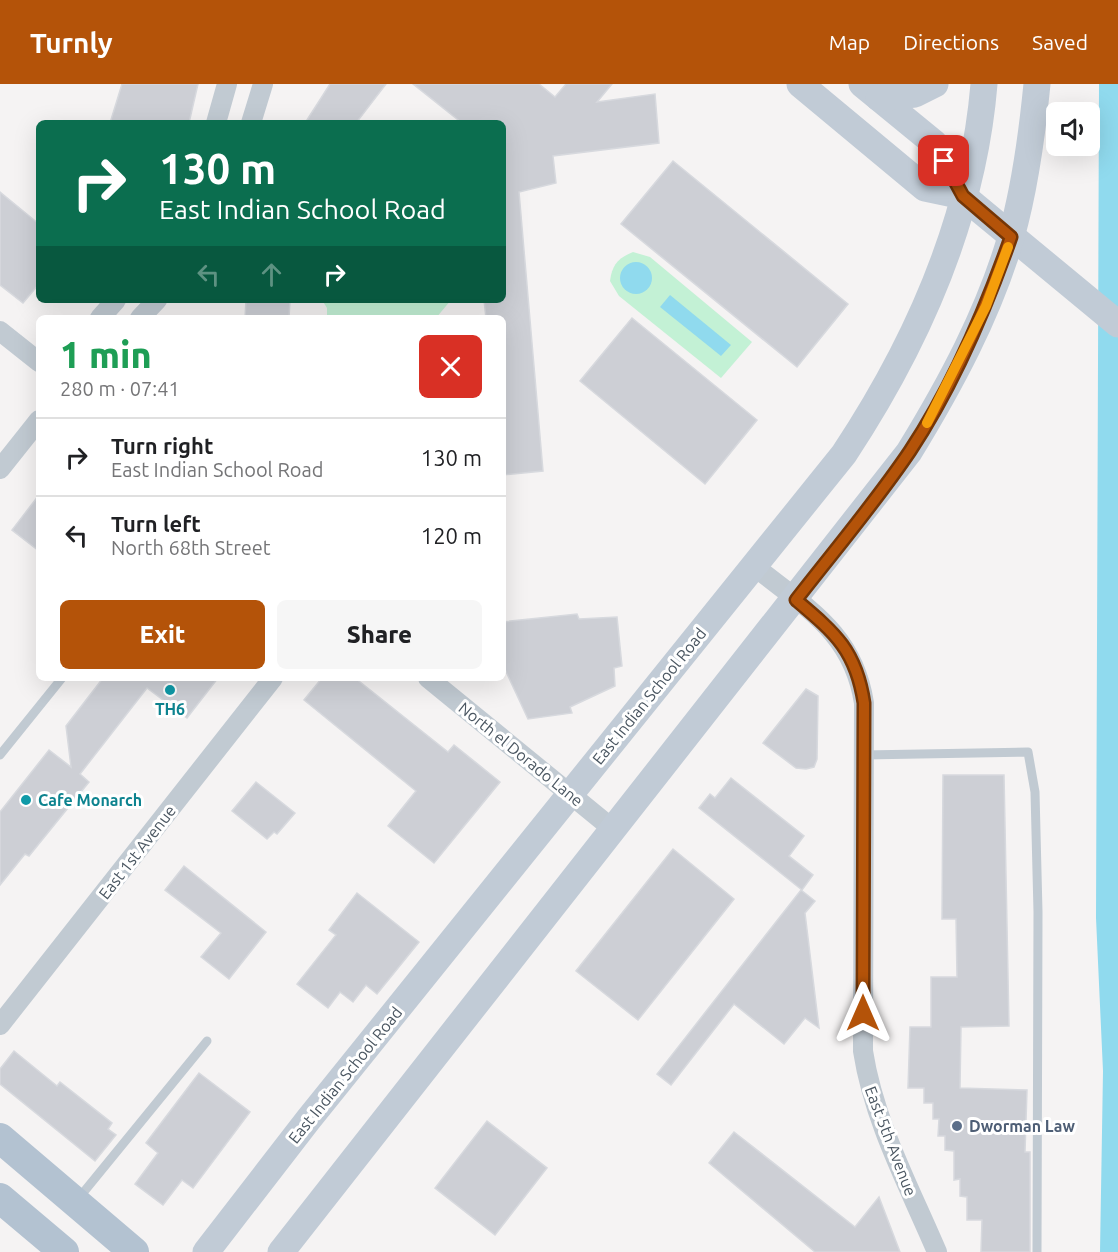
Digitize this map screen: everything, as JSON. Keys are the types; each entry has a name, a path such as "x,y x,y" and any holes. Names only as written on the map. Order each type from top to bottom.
{"main road":[{"path":"800,84 925,188 963,196"},
{"path":"870,91 915,94 935,84"},
{"name":"East Indian School Road","path":"206,1252 844,454 883,392 920,325 951,247 979,139 984,84"},
{"path":"281,1252 904,460 936,409 986,306 1011,237 1024,176 1037,84"},
{"path":"870,91 934,143 963,196 1118,324"},
{"path":"0,1138 134,1252"},
{"path":"0,1198 64,1252"}],"street":[{"path":"217,120 227,84"},
{"path":"251,120 263,84"},
{"path":"103,315 113,303"},
{"path":"143,315 154,303"},
{"path":"0,331 36,360"},
{"path":"0,469 36,424"},
{"name":"East 5th Avenue","path":"754,566 832,630 845,647 860,677 864,703 863,1051 868,1087 937,1252"},
{"name":"East 1st Avenue","path":"0,1025 271,681"},
{"name":"North el Dorado Lane","path":"432,681 614,830"}],"lane":[{"path":"0,755 60,681"},
{"path":"864,755 1028,752 1035,792 1038,912 1037,1252"},
{"path":"75,1203 207,1041"}],"green space":[{"path":"633,252 650,257 752,342 721,378 619,296 610,281 612,271 623,257"},
{"path":"324,303 448,303 438,315 327,315"}],"water":[{"path":"1099,84 1118,84 1118,1252 1100,1252 1103,1071 1096,918"},
{"path":"636,262 647,267 652,278 647,289 636,294 625,289 620,278 625,267"},
{"path":"670,295 731,345 721,356 660,307"}],"building":[{"path":"122,84 198,84 190,120 111,120"},
{"path":"330,84 386,84 358,120 307,120"},
{"path":"413,84 539,84 555,97 566,84 612,84 597,102 655,94 659,143 553,156 556,183 519,192 543,471 506,475 506,315 486,315 484,303 506,303 506,120 458,120"},
{"path":"673,161 848,304 797,367 621,224"},
{"path":"0,192 36,222 36,288 23,303 0,285"},
{"path":"246,303 290,303 289,315 245,315"},
{"path":"632,318 757,420 705,484 580,381"},
{"path":"36,499 36,549 12,530"},
{"path":"577,614 579,619 617,617 622,666 614,668 615,686 570,707 572,713 528,719 506,672 506,622"},
{"path":"101,681 216,681 187,718 147,688 80,774 89,782 29,856 25,854 0,885 0,812 49,750 71,767 66,726"},
{"path":"320,681 359,681 448,752 454,745 500,782 434,863 388,826 416,791 304,700"},
{"path":"806,689 818,696 817,759 814,767 806,769 796,768 763,743"},
{"path":"943,775 1004,775 1009,1026 961,1027 960,1088 1027,1090 1025,1152 1030,1152 1030,1252 981,1252 982,1220 967,1220 967,1197 960,1196 960,1179 954,1180 954,1151 945,1150 945,1136 938,1136 939,1119 933,1119 933,1103 924,1103 924,1088 908,1088 910,1027 931,1027 931,977 957,977 956,919 942,919"},
{"path":"731,778 804,836 789,856 813,875 802,890 699,808 710,794 715,798"},
{"path":"256,782 295,813 277,834 274,832 267,839 232,811"},
{"path":"673,849 734,899 638,1020 576,971"},
{"path":"184,866 266,932 229,979 201,957 221,933 165,890"},
{"path":"801,890 815,901 805,913 819,1028 805,1018 784,1044 734,1004 671,1085 657,1074"},
{"path":"357,893 419,942 377,994 366,985 353,1002 340,992 328,1008 297,984 336,935 329,930"},
{"path":"14,1051 57,1086 60,1082 112,1123 108,1129 116,1135 95,1161 0,1084 0,1069"},
{"path":"199,1073 250,1112 193,1188 182,1180 163,1205 135,1184 158,1153 146,1143"},
{"path":"487,1121 547,1168 495,1235 435,1188"},
{"path":"734,1132 855,1227 879,1197 900,1252 815,1252 709,1163"}],"slow traffic":[{"path":"927,423 986,306 1008,247"}],"place":[{"name":"TH6","path":"170,690"},
{"name":"Cafe Monarch","path":"26,800"},
{"name":"Dworman Law","path":"957,1126"}],"route":[{"path":"863,1013 864,703 860,677 845,647 832,630 796,600 890,478 936,409 986,306 1011,237 963,196 944,161"}]}
